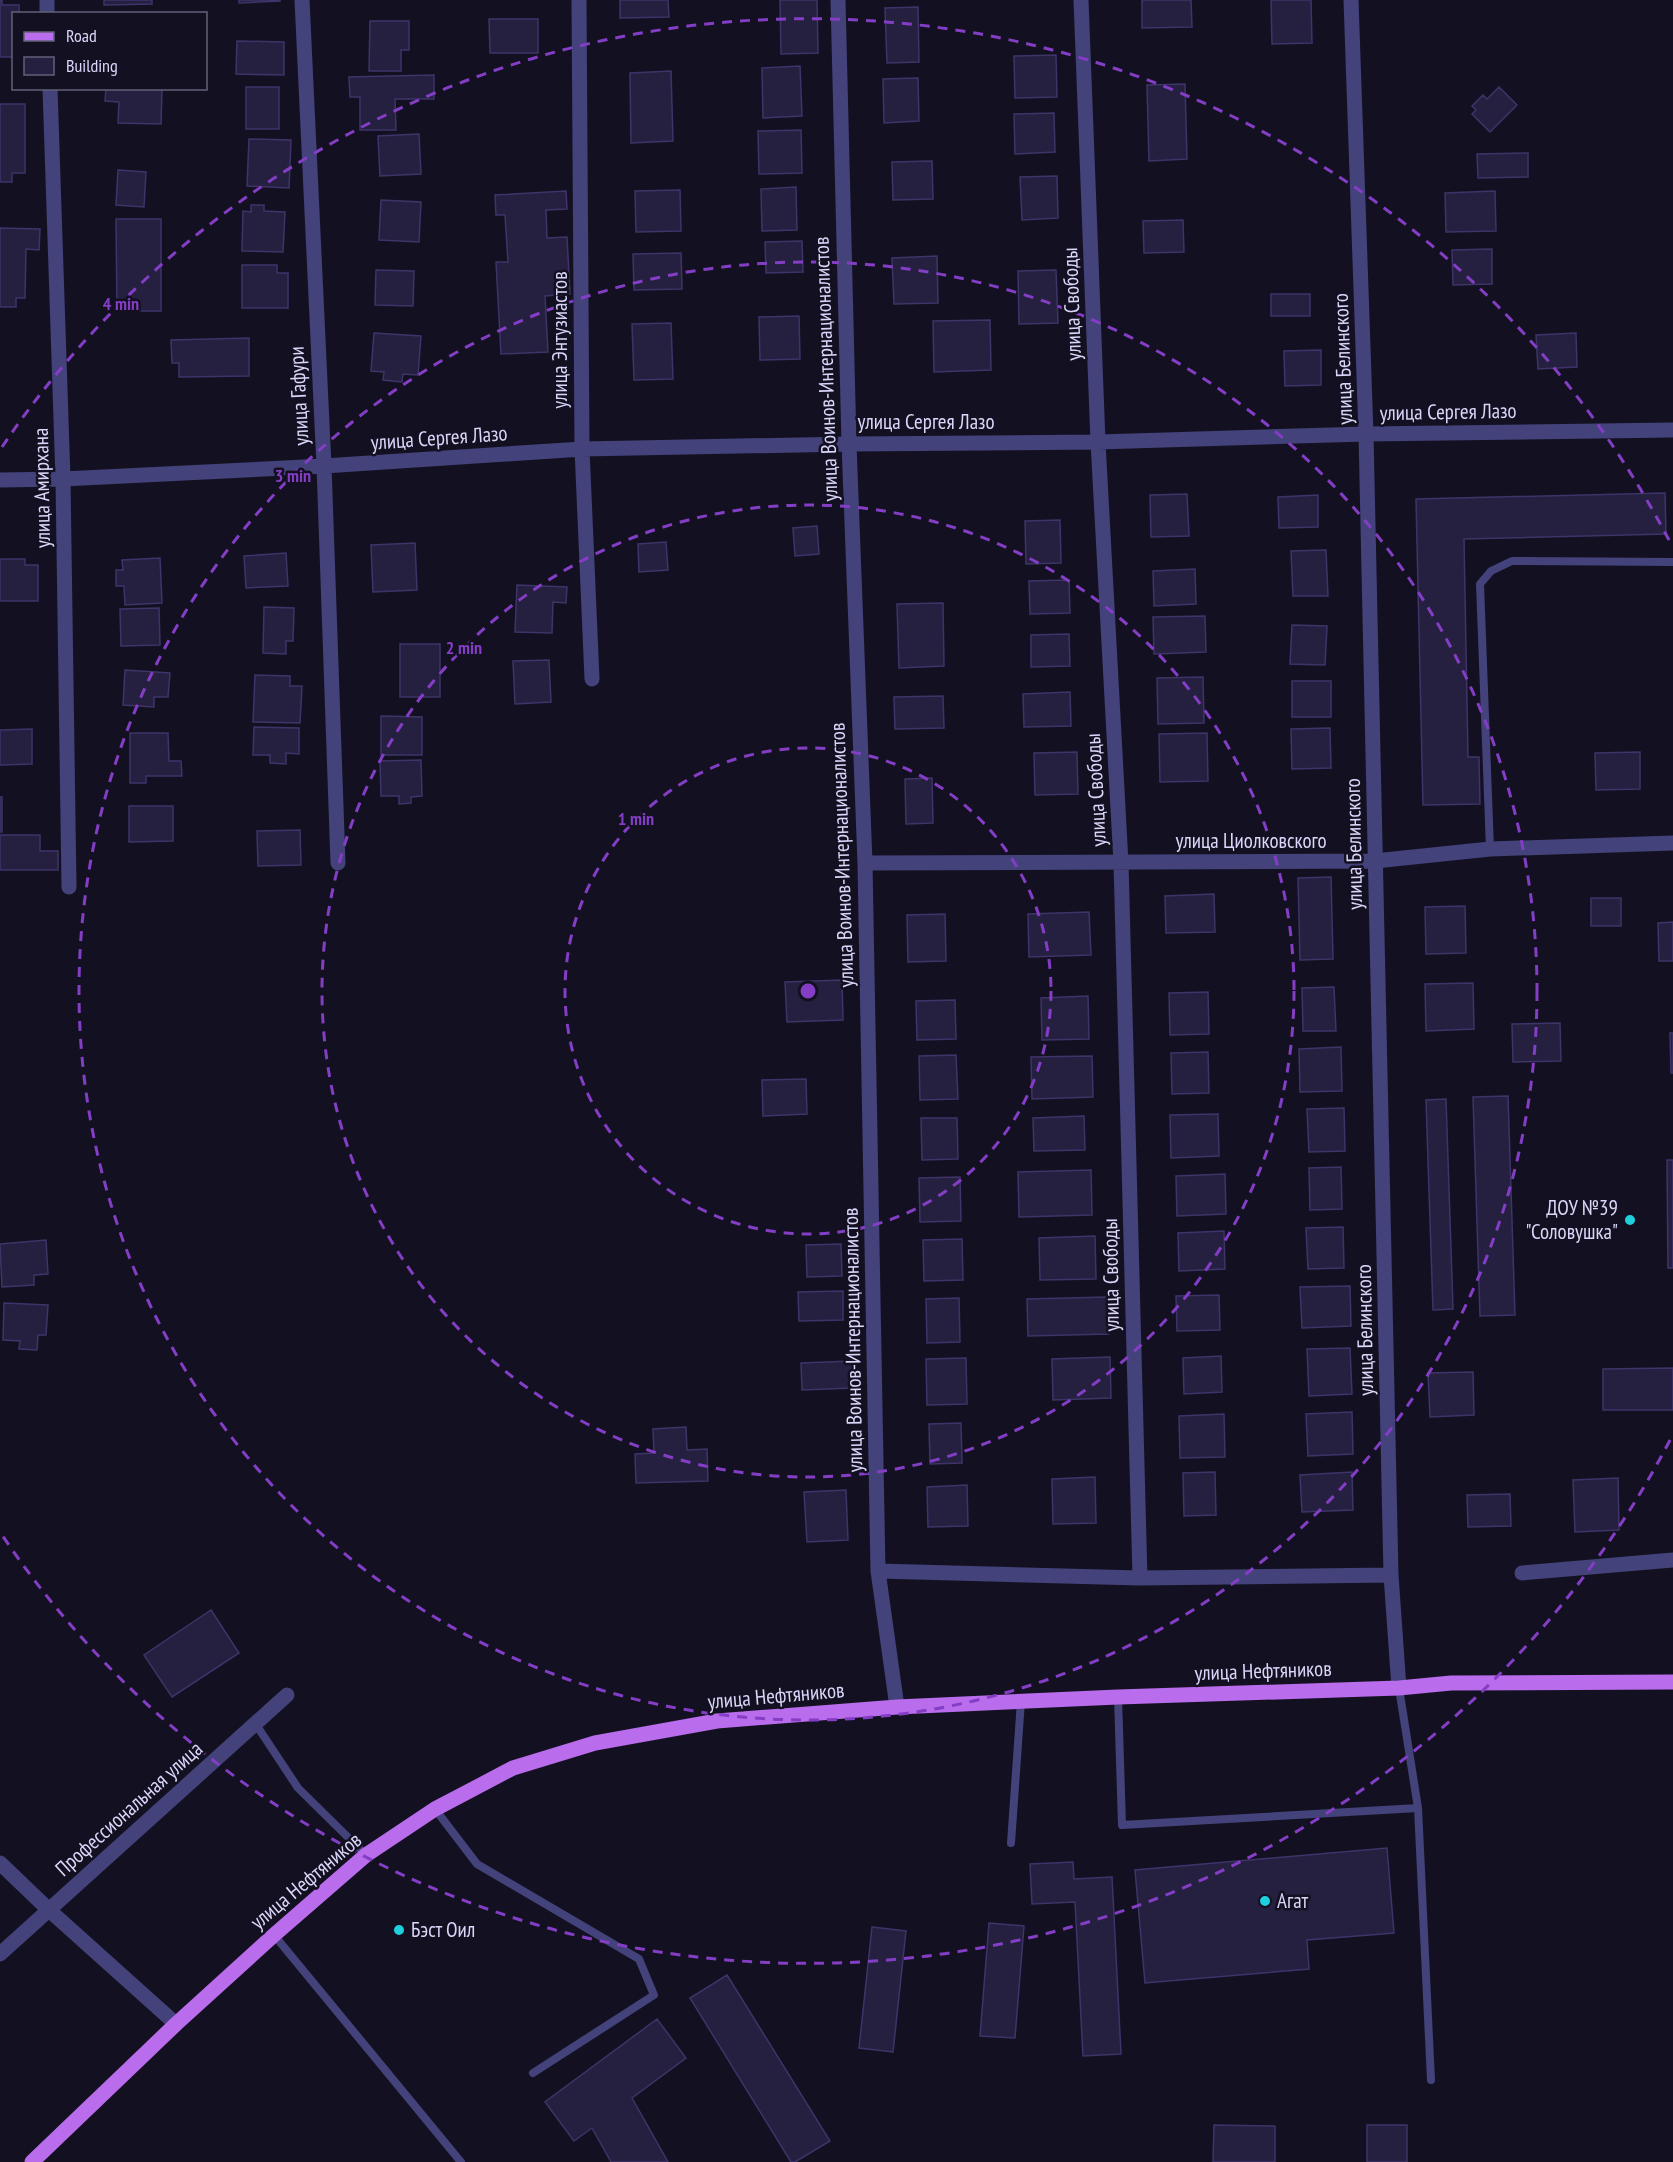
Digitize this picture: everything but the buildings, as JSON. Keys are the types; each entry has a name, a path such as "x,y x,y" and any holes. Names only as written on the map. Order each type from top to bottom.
{"main road":[{"name":"улица Нефтяников","path":"32,2162 176,2024 366,1855 435,1809 513,1768 595,1743 717,1721 897,1707 1399,1688 1451,1683 1673,1682"}],"street":[{"name":"улица Гафури","path":"302,0 324,466 338,863"},
{"name":"улица Энтузиастов","path":"579,0 582,449 592,679"},
{"name":"улица Воинов-Интернационалистов","path":"838,0 849,444 865,863 878,1571 897,1707"},
{"name":"улица Свободы","path":"1081,0 1098,442 1121,863 1140,1578"},
{"name":"улица Белинского","path":"1351,0 1366,434 1391,1575 1399,1688"},
{"name":"улица Амирхана","path":"50,90 63,479 69,887"},
{"name":"улица Сергея Лазо","path":"0,480 324,466 582,449 1098,442 1366,434 1673,430"},
{"name":"улица Циолковского","path":"865,863 1375,861 1490,849 1673,843"},
{"path":"1522,1573 1673,1560"},
{"path":"878,1571 1140,1578 1391,1575"},
{"name":"Профессиональная улица","path":"0,1954 287,1695"},
{"path":"0,1863 176,2024"}],"lane":[{"path":"1490,849 1480,584 1491,572 1512,561 1673,562"},
{"path":"1399,1688 1418,1808 1431,2080"},
{"path":"1118,1697 1122,1826 1418,1808"},
{"path":"1011,1843 1021,1701"},
{"path":"255,1723 298,1788 366,1855"},
{"path":"435,1809 477,1864 639,1959 654,1995 533,2073"},
{"path":"274,1935 461,2162"}],"place":[{"name":"ДОУ №39 \"Соловушка\"","path":"1630,1220"},
{"name":"Агат","path":"1265,1901"},
{"name":"Бэст Оил","path":"399,1930"}]}
